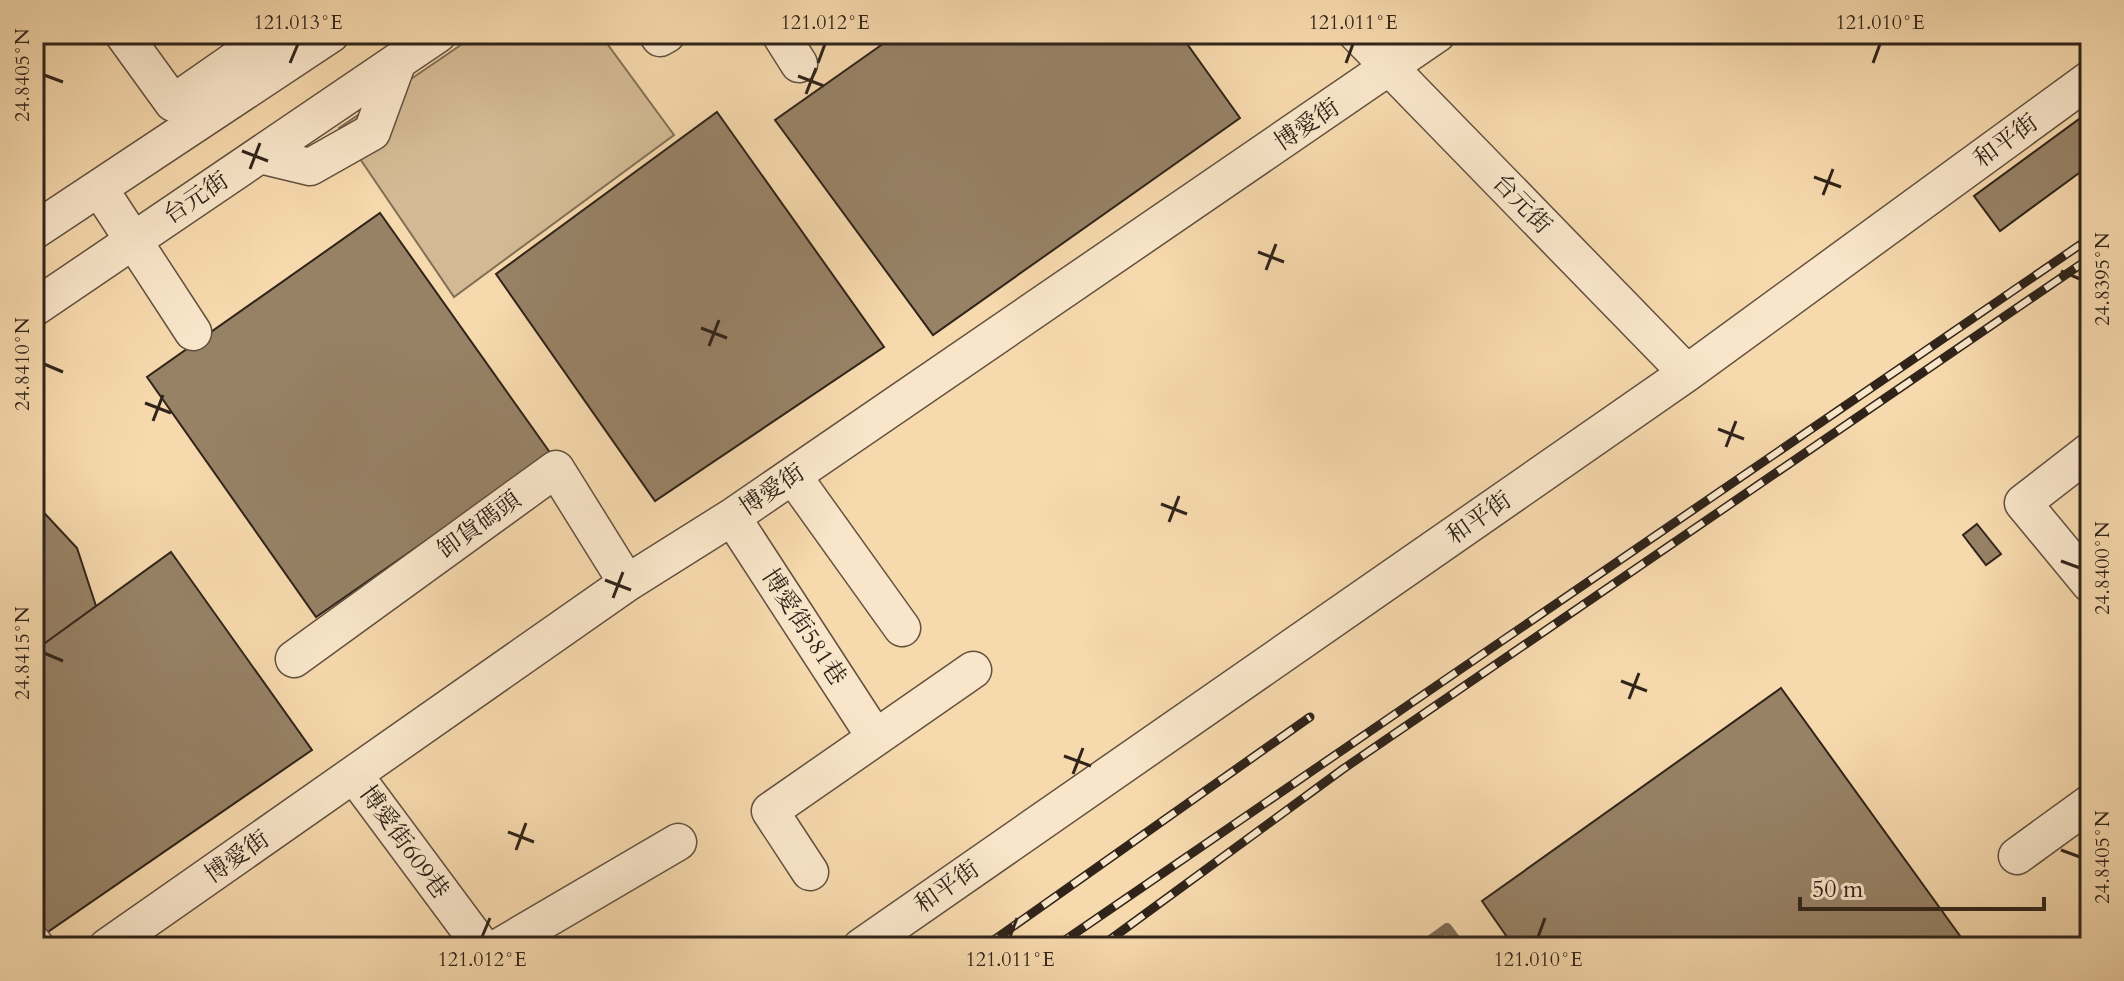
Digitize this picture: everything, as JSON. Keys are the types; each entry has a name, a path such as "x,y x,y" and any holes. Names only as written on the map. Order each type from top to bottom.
{"street":[{"path":"123,34 173,103 272,34"},
{"path":"34,231 331,34"},
{"name":"台元街","path":"34,308 438,34"},
{"path":"657,34 660,38 667,34"},
{"path":"780,34 799,64"},
{"name":"台元街","path":"1357,34 1687,373"},
{"name":"博愛街","path":"107,947 627,583 793,476 1437,34"},
{"name":"和平街","path":"861,947 1687,373 2090,79"},
{"path":"99,188 193,332"},
{"path":"2090,451 2023,503 2090,584"},
{"name":"卸貨碼頭","path":"294,659 556,469 627,583"},
{"path":"793,476 902,628"},
{"name":"博愛街581巷","path":"732,517 875,737"},
{"path":"810,872 770,811 973,670"},
{"name":"博愛街609巷","path":"355,776 482,947"},
{"path":"2017,856 2090,803"},
{"path":"499,947 678,842"}],"shaded area":[{"path":"477,34 600,34 674,135 454,297 339,128"}],"building":[{"path":"897,34 1180,34 1240,118 933,335 775,120"},
{"path":"2090,111 2090,165 2000,231 1974,196"},
{"path":"717,112 884,347 655,501 496,274"},
{"path":"380,213 551,454 316,617 147,377"},
{"path":"34,502 77,548 96,606 34,651"},
{"path":"1977,524 2001,554 1986,565 1963,535"},
{"path":"171,552 312,750 39,938 34,930 34,651"},
{"path":"1781,688 1968,947 1514,947 1482,901"}],"waterway":[{"path":"1421,947 1447,928 1461,947"}],"railway":[{"path":"1055,947 2090,238"},
{"path":"1100,947 1343,769 2090,258"},
{"path":"984,947 1310,717"}]}
